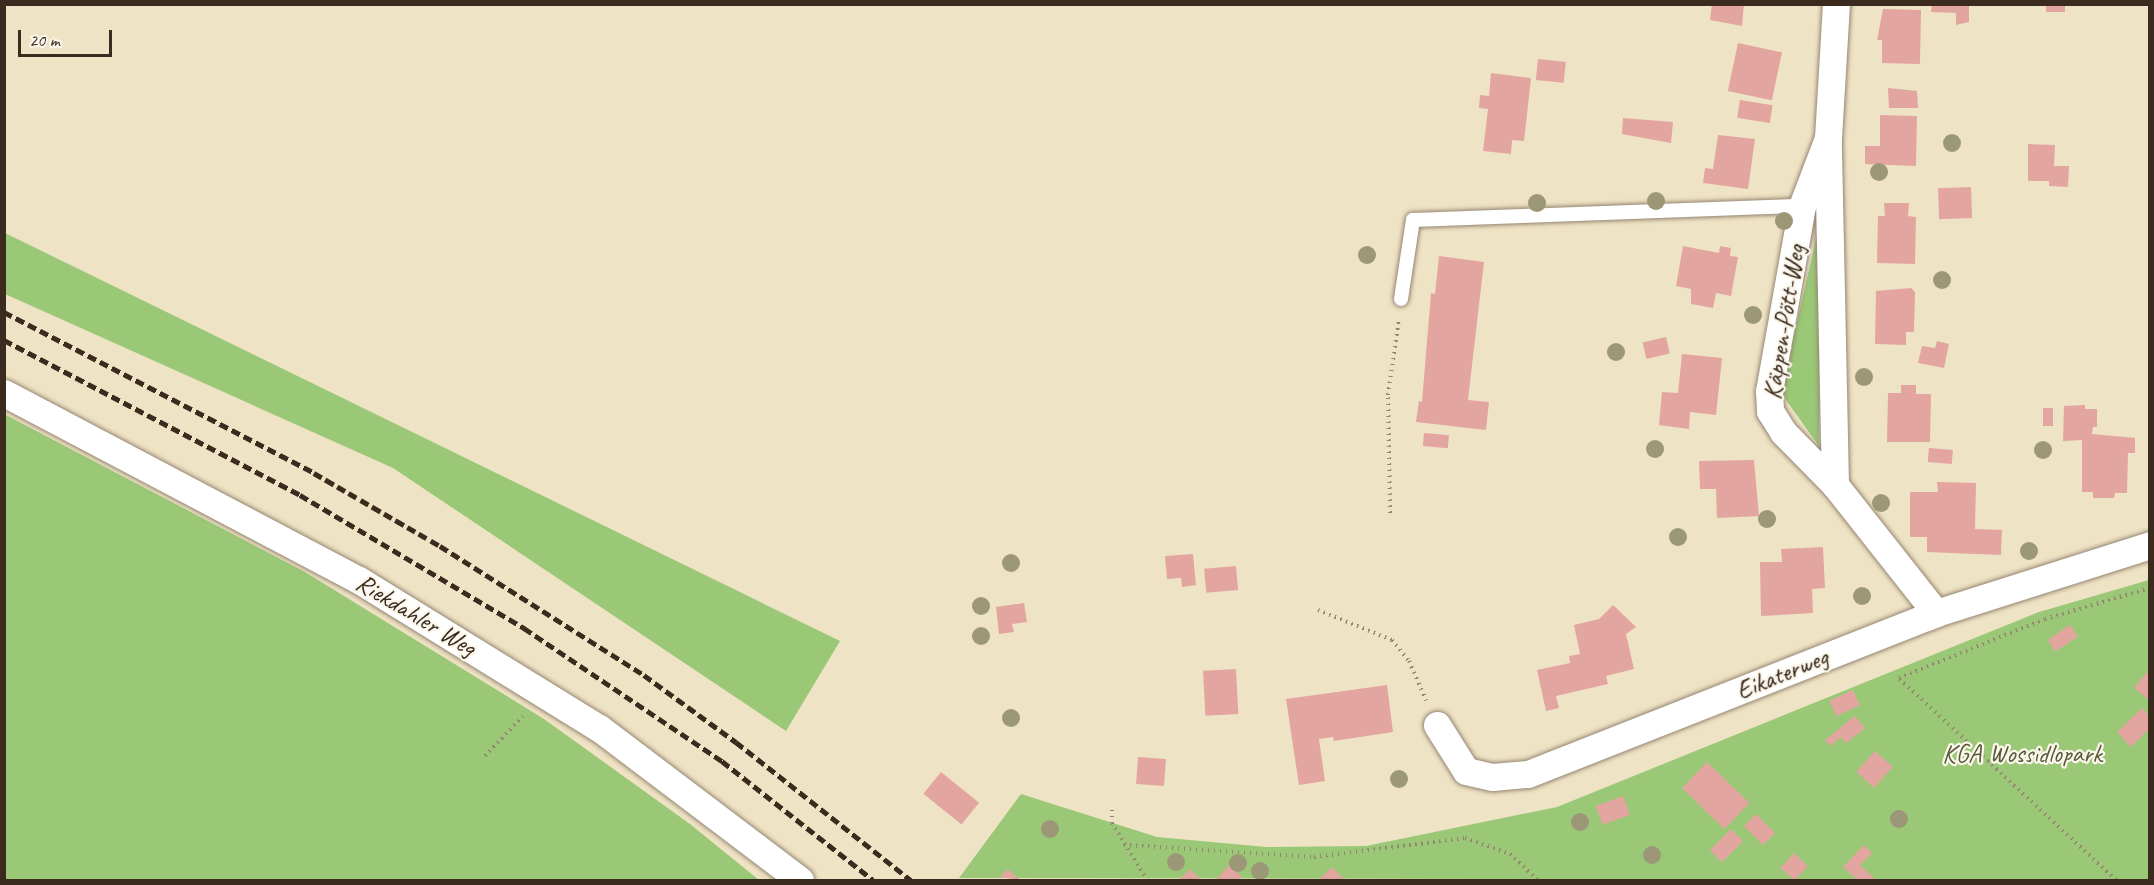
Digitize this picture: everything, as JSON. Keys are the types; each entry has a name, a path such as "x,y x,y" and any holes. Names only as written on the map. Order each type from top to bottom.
{"street":[{"name":"Käppen-Pött-Weg","path":"1835,484 1828,138 1836,4"},
{"name":"Käppen-Pött-Weg","path":"1828,138 1803,206 1769,392 1770,411 1783,432 1835,484 1936,613"},
{"name":"Riekdahler Weg","path":"4,393 359,580 599,728 800,880"},
{"name":"Eikaterweg","path":"1437,725 1466,771 1492,777 1528,774 1936,613 2150,545"}],"lane":[{"path":"1401,299 1413,220 1803,206"}],"path":[{"path":"1390,513 1388,395 1401,299"},
{"path":"2116,880 1899,678 2045,619 2150,588"},
{"path":"1318,610 1392,640 1409,661 1437,725"},
{"path":"485,756 544,694"},
{"path":"1112,810 1112,824 1147,880"},
{"path":"1124,845 1314,857 1465,838 1510,854 1538,880"}],"green space":[{"path":"1821,217 1819,446 1781,393"},
{"path":"4,233 840,641 786,731 393,468 5,294"},
{"path":"4,414 305,572 544,719 690,824 759,880 5,880"},
{"name":"KGA Wossidlopark","path":"2149,580 2149,880 959,878 1021,794 1157,837 1266,847 1366,846 1557,807 2039,612"}],"building":[{"path":"1712,4 1744,4 1742,26 1710,20"},
{"path":"1932,4 1969,4 1969,22 1956,25 1956,13 1931,12"},
{"path":"2046,4 2065,4 2065,12 2046,12"},
{"path":"1883,9 1921,10 1920,64 1882,63 1882,40 1877,40"},
{"path":"1738,43 1782,52 1772,100 1728,91"},
{"path":"1538,59 1566,62 1564,83 1536,80"},
{"path":"1491,73 1531,78 1524,141 1512,140 1511,154 1483,151 1488,109 1479,108 1480,95 1489,96"},
{"path":"1888,88 1917,91 1918,108 1889,108"},
{"path":"1740,100 1773,105 1770,123 1737,118"},
{"path":"1880,115 1917,116 1916,166 1865,164 1865,146 1880,146"},
{"path":"1623,118 1673,122 1671,143 1622,134"},
{"path":"1718,135 1755,139 1748,189 1703,183 1705,168 1713,169"},
{"path":"2028,144 2055,145 2054,166 2069,166 2068,187 2049,186 2049,181 2028,181"},
{"path":"1971,187 1972,218 1939,219 1938,188"},
{"path":"1884,203 1909,203 1908,216 1916,217 1915,264 1877,263 1878,216 1885,216"},
{"path":"1683,246 1719,253 1720,246 1731,248 1730,256 1738,257 1731,296 1716,293 1713,308 1691,304 1691,289 1676,286"},
{"path":"1439,256 1484,262 1468,400 1489,402 1486,430 1416,422 1419,401 1422,402 1431,293 1435,294"},
{"path":"1911,288 1915,292 1914,332 1906,332 1906,345 1875,344 1876,291"},
{"path":"1666,337 1670,354 1646,359 1643,342"},
{"path":"1937,341 1949,344 1944,368 1918,363 1922,346 1935,348"},
{"path":"1682,354 1722,358 1716,415 1690,412 1689,429 1659,425 1662,392 1678,393"},
{"path":"1901,385 1916,385 1916,394 1931,394 1930,442 1887,442 1888,393 1901,393"},
{"path":"2085,405 2085,409 2097,409 2097,427 2093,427 2092,434 2135,438 2135,453 2128,453 2127,493 2115,493 2114,498 2093,498 2093,492 2082,492 2082,440 2063,441 2064,406"},
{"path":"2043,408 2053,408 2053,426 2043,426"},
{"path":"1424,433 1449,435 1448,448 1423,446"},
{"path":"1929,448 1953,450 1952,464 1928,462"},
{"path":"1754,460 1759,516 1717,518 1716,489 1700,489 1699,461"},
{"path":"1937,482 1976,483 1975,529 2002,530 2001,555 1927,552 1927,537 1910,537 1910,492 1938,492"},
{"path":"1823,547 1825,588 1812,589 1813,613 1761,616 1760,562 1782,562 1781,549"},
{"path":"1193,554 1196,585 1182,587 1181,578 1167,579 1165,556"},
{"path":"1236,566 1238,590 1206,593 1204,569"},
{"path":"1024,603 1027,622 1012,624 1014,632 999,634 996,607"},
{"path":"1613,605 1636,627 1626,634 1634,669 1606,676 1608,684 1556,696 1559,708 1546,711 1537,670 1570,663 1569,656 1580,654 1574,625 1599,619"},
{"path":"2070,625 2078,637 2055,652 2048,640"},
{"path":"1236,669 1238,714 1205,716 1203,671"},
{"path":"2148,671 2150,672 2150,701 2134,688"},
{"path":"1387,685 1393,732 1334,741 1333,737 1319,739 1325,781 1299,785 1286,699"},
{"path":"1853,690 1860,706 1836,716 1829,701"},
{"path":"2142,708 2150,716 2150,728 2131,747 2117,732"},
{"path":"1855,716 1865,728 1846,743 1841,737 1830,746 1825,740"},
{"path":"1875,751 1893,767 1874,788 1856,772"},
{"path":"1138,757 1166,759 1164,786 1136,784"},
{"path":"1707,762 1749,803 1724,829 1682,788"},
{"path":"941,772 979,803 961,825 923,794"},
{"path":"1623,796 1630,815 1603,825 1596,806"},
{"path":"1756,814 1775,833 1763,845 1744,826"},
{"path":"1731,829 1743,841 1722,862 1710,850"},
{"path":"1864,845 1872,853 1860,865 1876,880 1857,880 1843,867"},
{"path":"1794,853 1808,866 1795,880 1780,868"},
{"path":"1229,865 1242,877 1239,880 1216,880"},
{"path":"1332,867 1345,880 1319,880"},
{"path":"1008,869 1020,880 999,877"},
{"path":"1190,869 1201,880 1179,880"}],"railway":[{"path":"4,312 314,473 440,546 644,675 736,742 911,880"},
{"path":"4,340 300,495 524,628 722,761 873,880"}]}
